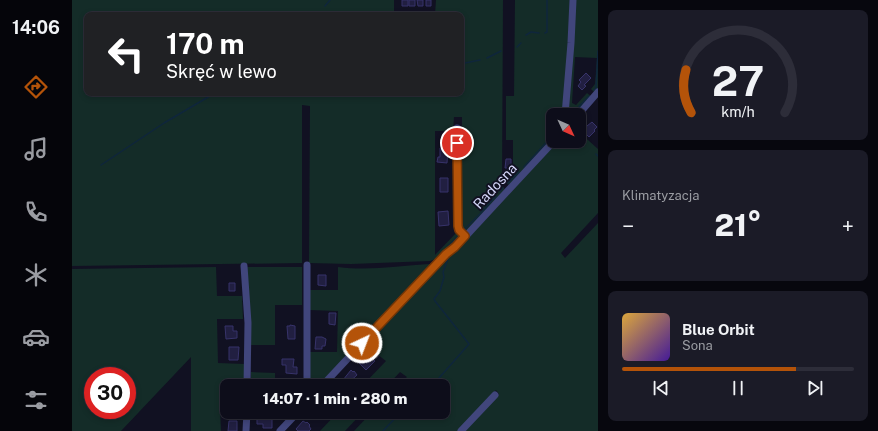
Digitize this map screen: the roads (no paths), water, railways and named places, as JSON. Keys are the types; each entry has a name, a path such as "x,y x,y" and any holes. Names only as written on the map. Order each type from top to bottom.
{"street":[{"path":"566,108 573,0"},
{"path":"584,108 598,92"},
{"path":"457,128 458,226 459,230 465,236"},
{"name":"Radosna","path":"329,379 547,148"},
{"path":"307,265 307,379"},
{"path":"244,266 248,323 247,379"},
{"path":"461,431 495,394"},
{"path":"246,431 247,419"},
{"path":"280,431 291,419"}],"waterway":[{"path":"325,6 330,0"},
{"path":"545,33 547,32 547,0"},
{"path":"526,35 531,32 539,33"},
{"path":"517,47 521,43"},
{"path":"487,58 501,51"},
{"path":"594,90 596,88 598,51"},
{"path":"465,63 480,60"},
{"path":"101,165 164,123 210,96"},
{"path":"578,108 589,96"},
{"path":"524,167 546,143"},
{"path":"508,183 519,172"},
{"path":"500,191 503,188"},
{"path":"464,230 496,196"},
{"path":"448,246 459,236"},
{"path":"438,379 469,344 434,299 440,291 444,277 443,272 449,256"},
{"path":"383,431 394,419"}]}
